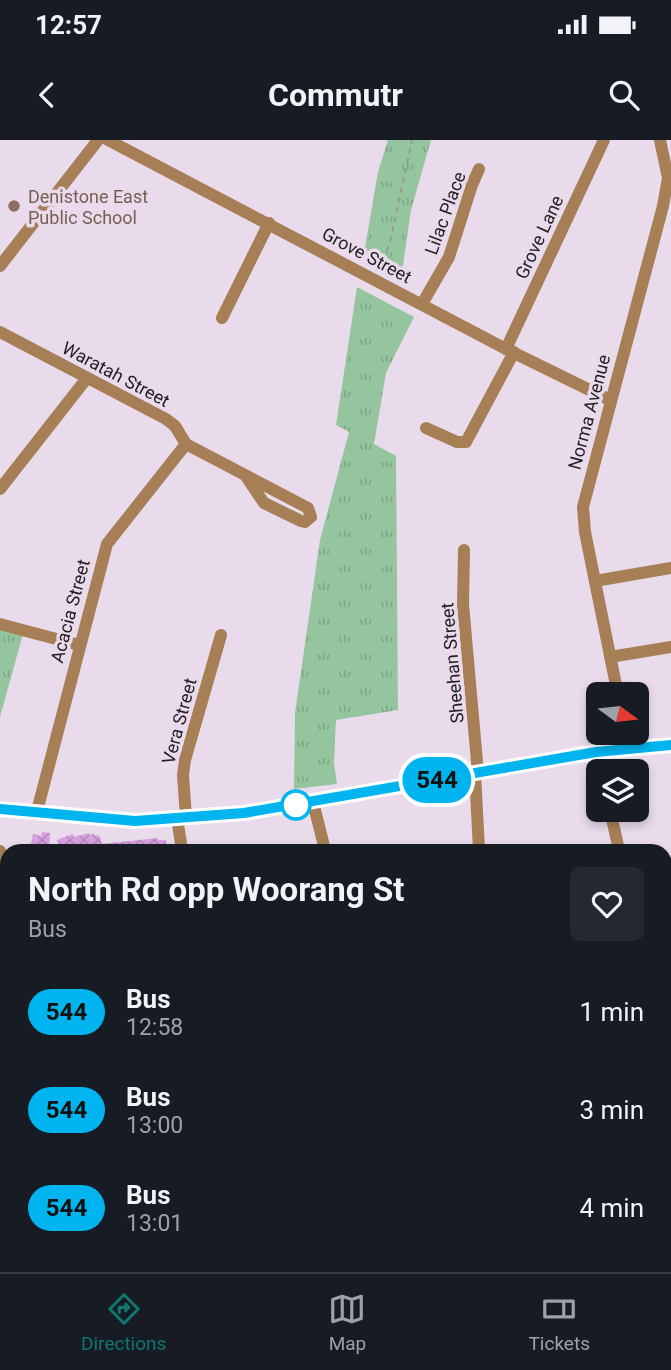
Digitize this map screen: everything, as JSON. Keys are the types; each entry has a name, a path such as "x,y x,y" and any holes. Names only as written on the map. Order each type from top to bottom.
{"street":[{"path":"0,266 98,140"},
{"name":"Grove Street","path":"108,140 610,400"},
{"name":"Grove Lane","path":"426,428 457,442 466,442 604,140"},
{"name":"Norma Avenue","path":"615,682 583,507 663,206 668,178 660,140"},
{"name":"Lilac Place","path":"422,304 449,257 479,169"},
{"path":"222,318 269,223"},
{"name":"Waratah Street","path":"0,332 166,419 175,426 187,444 308,508 312,513 311,517 308,521 301,521 264,503 245,475"},
{"path":"0,489 87,378"},
{"name":"Acacia Street","path":"37,811 107,544 187,444"},
{"name":"Sheehan Street","path":"464,550 463,604 477,773 478,844"},
{"path":"595,581 671,568"},
{"path":"0,624 79,645"},
{"name":"Vera Street","path":"182,844 185,760 221,635"},
{"path":"610,657 671,647"},
{"path":"0,809 135,821 244,813 596,752 671,745"},
{"path":"596,752 598,759"},
{"path":"313,802 324,844"},
{"path":"613,822 618,844"}],"path":[{"path":"375,280 387,253 412,140"}],"green space":[{"path":"388,140 431,140 411,210 401,279 363,259 378,172"},
{"path":"357,287 414,317 386,373 374,444 396,456 398,710 336,720 334,763 337,784 294,789 295,713 320,540 349,432 336,425"},
{"path":"0,628 23,634 0,717"}],"building":[{"path":"42,832 50,833 49,844 31,844 33,834 41,836"},
{"path":"89,833 99,835 102,844 59,844 57,840 72,834 74,837"},
{"path":"158,838 166,840 166,844 102,844"}],"bus line":[{"name":"544","path":"0,809 135,821 244,813 596,752 671,745"}],"place":[{"name":"Denistone East Public School","path":"14,206"}]}
